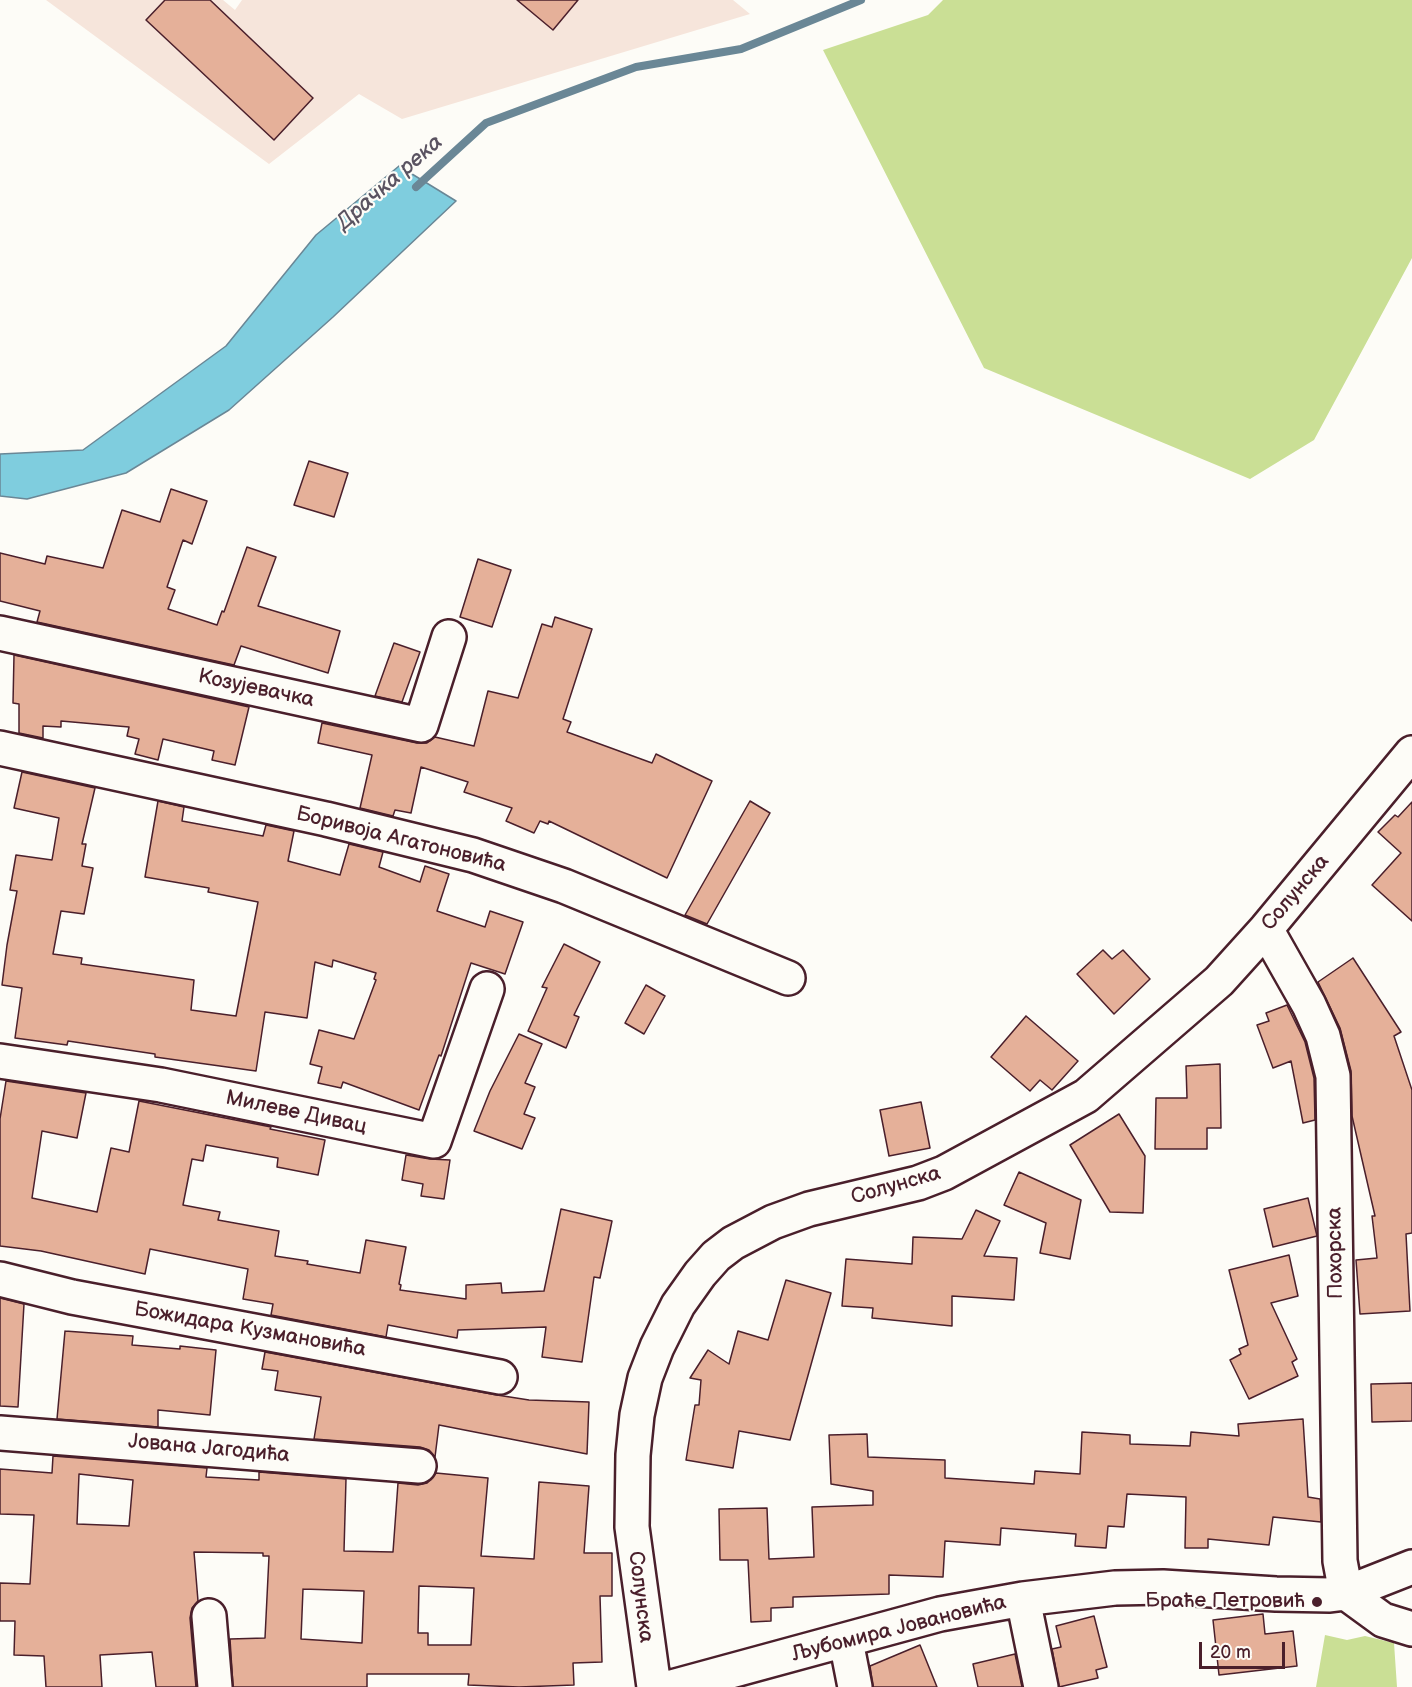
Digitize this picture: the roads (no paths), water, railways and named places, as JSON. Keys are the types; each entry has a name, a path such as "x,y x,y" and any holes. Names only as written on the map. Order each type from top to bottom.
{"street":[{"name":"Козујевачка","path":"0,633 421,725 450,637"},
{"name":"Боривоја Агатоновића","path":"0,748 326,819 473,855 564,886 788,978"},
{"name":"Солунска","path":"654,1687 632,1527 634,1445 645,1378 657,1347 678,1305 700,1274 717,1256 733,1244 773,1222 809,1209 918,1183 944,1173 1086,1096 1219,981 1266,929 1412,753"},
{"name":"Похорска","path":"1266,929 1309,1005 1323,1036 1333,1076 1340,1561 1346,1593"},
{"name":"Милеве Дивац","path":"0,1061 161,1085 434,1141 487,989"},
{"name":"Божидара Кузмановића","path":"0,1279 72,1297 500,1377"},
{"name":"Јована Јагодића","path":"0,1433 419,1466"},
{"name":"Љубомира Јовановића","path":"672,1687 940,1614 1023,1599 1114,1588 1163,1587 1311,1596 1346,1593 1412,1567"},
{"path":"1346,1593 1383,1620 1412,1629"},
{"path":"1023,1599 1041,1687"},
{"path":"209,1616 215,1687"},
{"path":"846,1641 855,1687"}],"water":[{"path":"399,166 456,201 333,317 229,410 126,473 27,499 0,496 0,454 83,450 226,346 316,235"}],"waterway":[{"name":"Драчка река","path":"416,187 486,123 636,67 741,49 861,0"}],"place":[{"name":"Браће Петровић","path":"1317,1602"}]}
